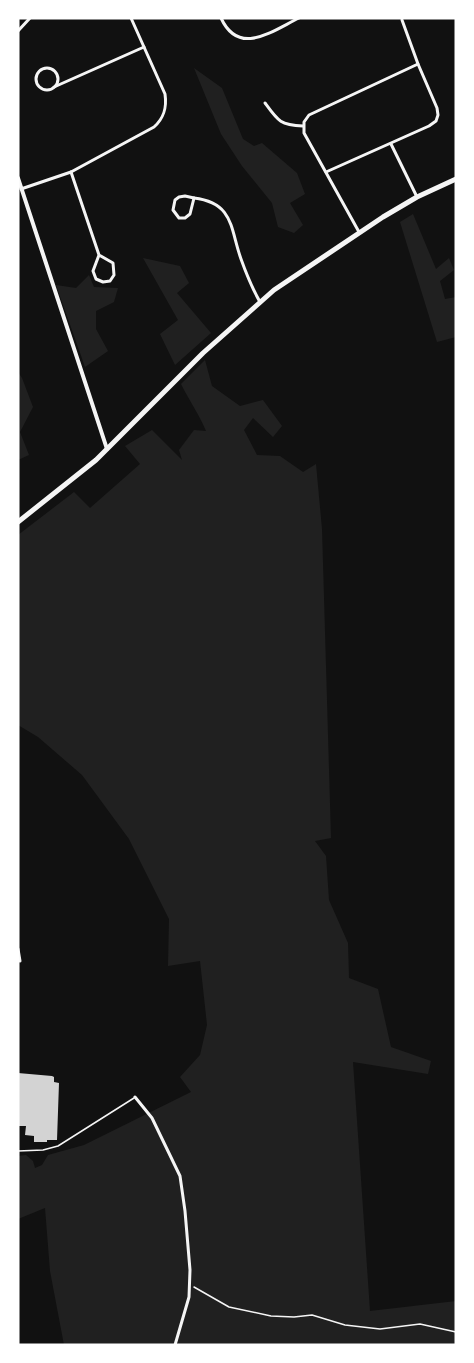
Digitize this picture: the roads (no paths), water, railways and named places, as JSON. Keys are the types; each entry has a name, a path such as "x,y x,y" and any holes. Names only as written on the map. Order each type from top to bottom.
{"highway":[{"path":"18,522 96,460 203,353 260,302 359,232 417,197 456,178"}],"street":[{"path":"18,32 30,18"},
{"path":"21,189 71,172 154,128 162,118 166,106 165,94 131,18"},
{"path":"221,18 234,35 251,39 299,18"},
{"path":"326,172 431,126 438,115 402,20"},
{"path":"54,87 57,81 55,73 49,69 38,72 36,78 38,86 48,90 144,47"},
{"path":"303,126 309,115 418,64"},
{"path":"266,103 277,120 284,124 303,126"},
{"path":"303,126 311,145 359,232"},
{"path":"391,144 417,197"},
{"path":"71,172 99,255 93,271 96,279 103,282 110,281 114,275 113,263 99,255"},
{"path":"18,178 107,449"},
{"path":"194,198 188,216 182,219 176,216 173,210 177,198 194,198 212,202 227,214 241,259 260,302"},
{"path":"18,949 20,961"},
{"path":"135,1097 152,1118 180,1176 188,1227 189,1297 175,1345"}],"lane":[{"path":"18,1151 43,1150 58,1146 135,1097"}]}
